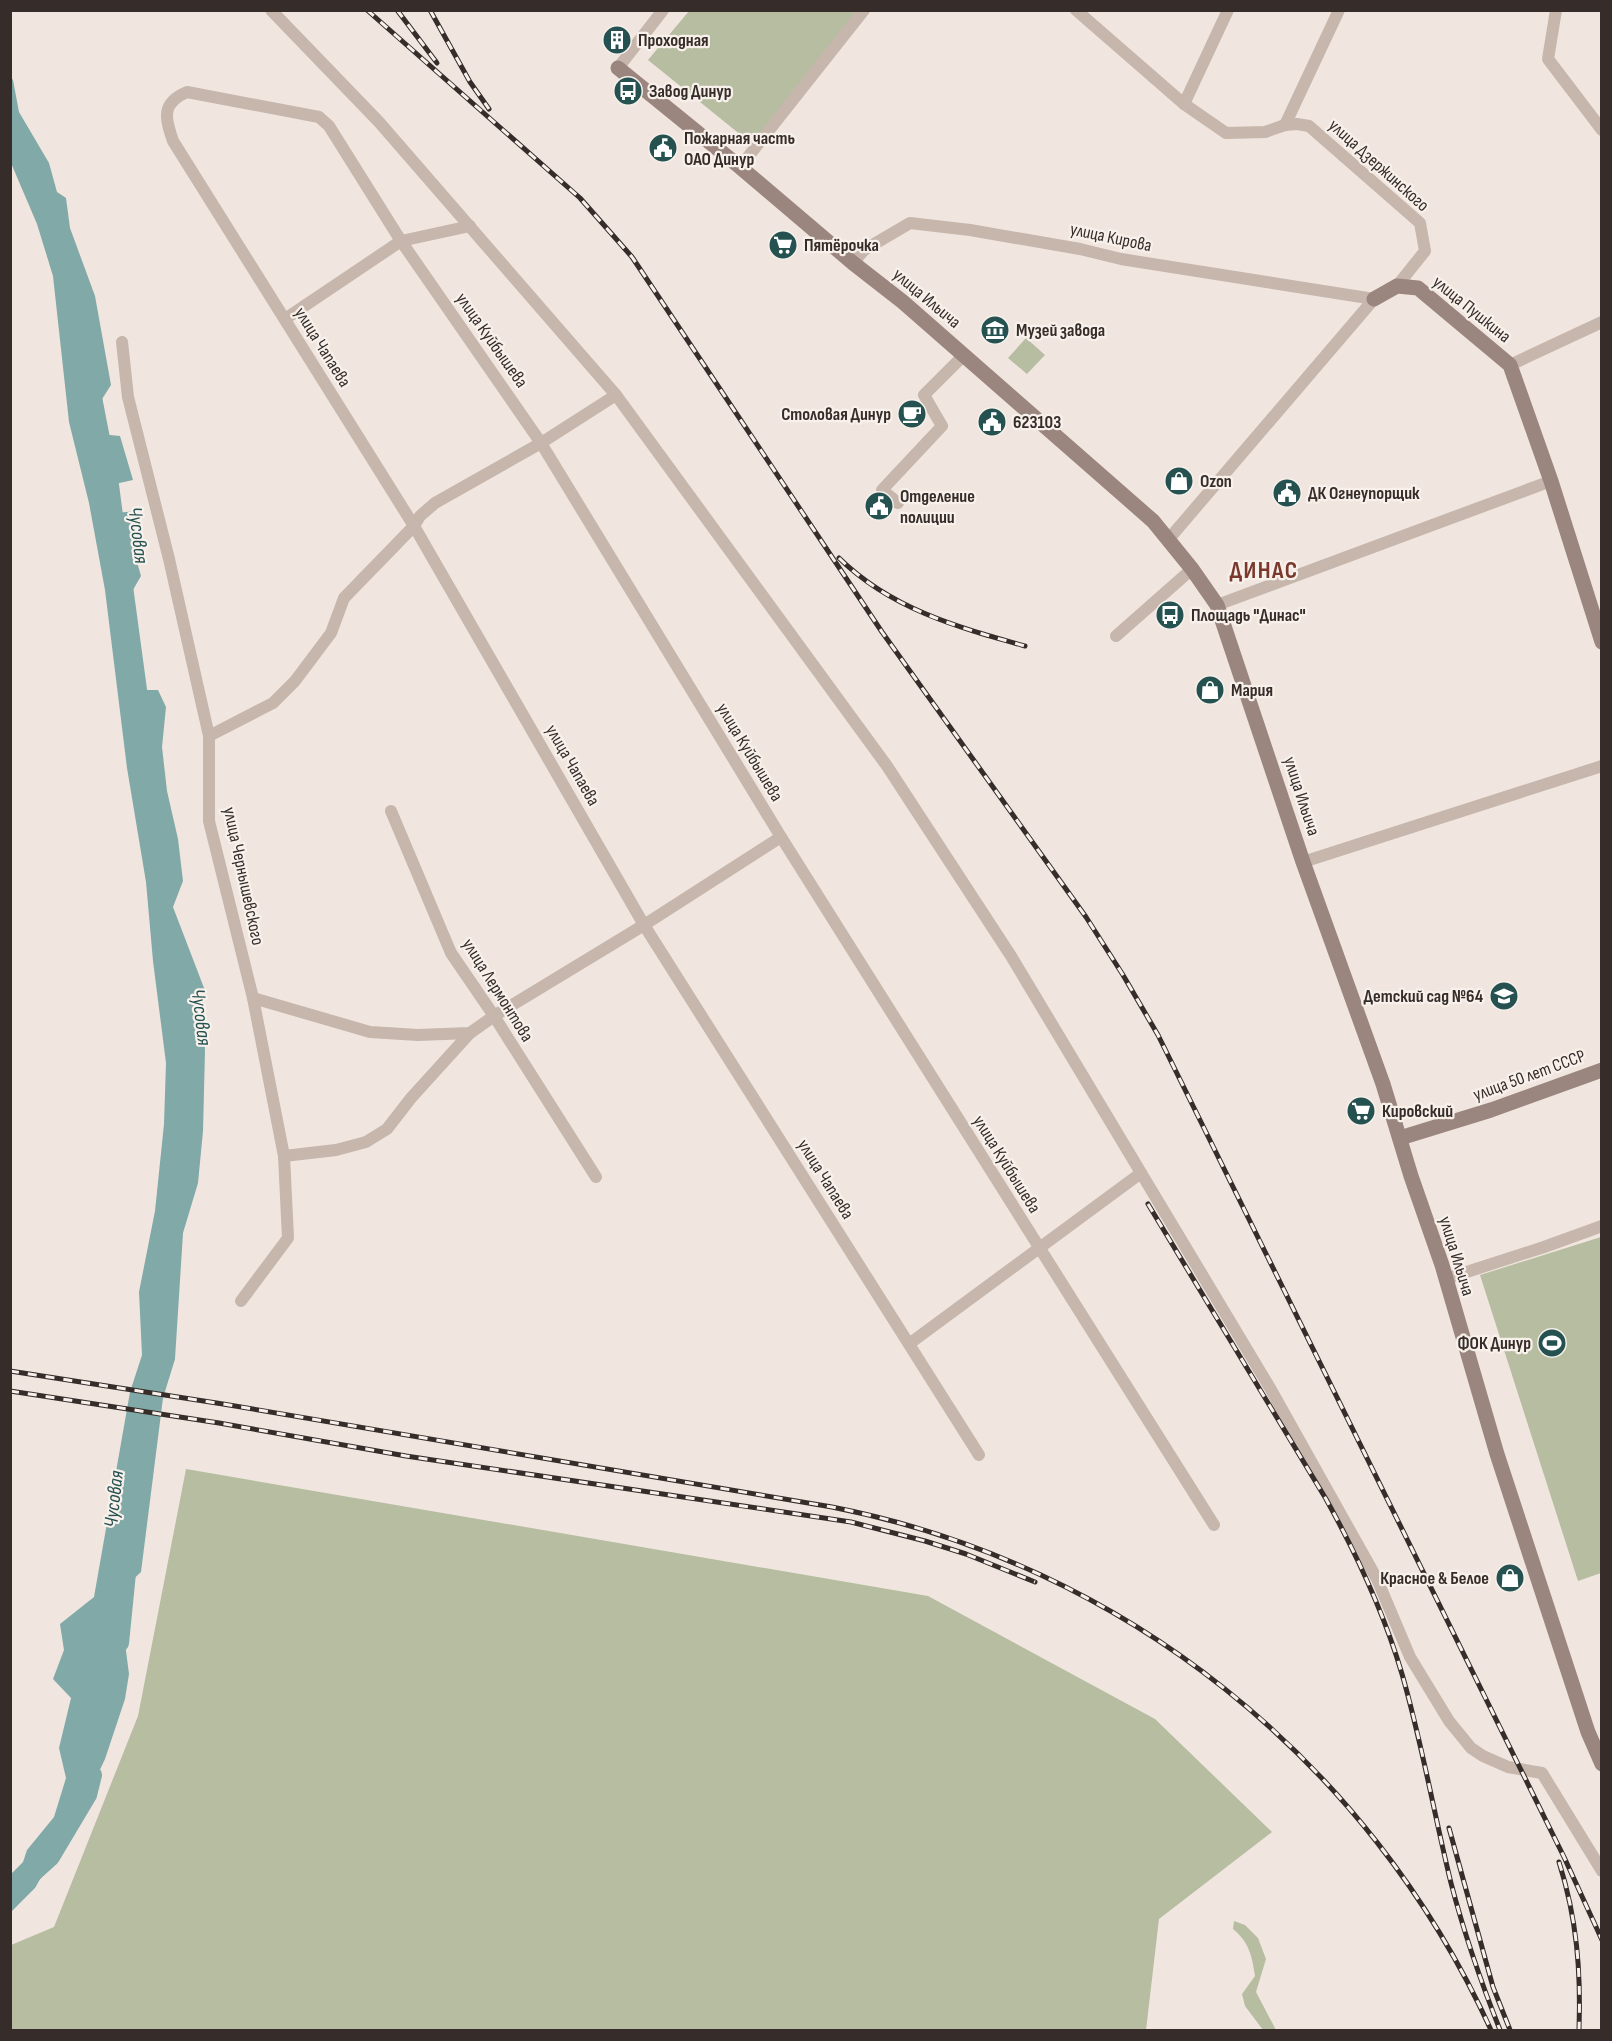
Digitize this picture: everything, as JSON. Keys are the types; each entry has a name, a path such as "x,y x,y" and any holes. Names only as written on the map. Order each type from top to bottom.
{"street":[{"path":"270,10 379,122 616,395 886,766 1011,956 1270,1388 1377,1579 1410,1657 1449,1721 1471,1749 1483,1756 1508,1767 1542,1773 1602,1871"},
{"path":"618,68 663,10"},
{"path":"740,167 864,10"},
{"name":"улица Дзержинского","path":"1076,10 1184,104 1226,133 1265,132 1285,125 1309,126 1420,223 1425,252 1397,286"},
{"path":"1184,104 1228,10"},
{"path":"1285,125 1338,10"},
{"path":"1544,10 1552,26"},
{"path":"1556,10 1548,59 1602,130"},
{"name":"улица Ильича","path":"618,68 903,302 1153,521 1218,605 1303,862 1401,1138 1497,1454 1588,1732 1602,1764"},
{"name":"улица Куйбышева","path":"187,92 319,117 328,126 401,241 541,443 781,837 1214,1525"},
{"name":"улица Чапаева","path":"187,92 176,97 168,105 167,123 173,141 414,526 644,924 979,1455"},
{"name":"улица Кирова","path":"853,263 864,250 910,223 970,230 1080,249 1121,259 1374,299"},
{"path":"285,319 401,241 470,226"},
{"path":"1168,540 1374,299 1397,286"},
{"name":"улица Пушкина","path":"1397,286 1418,288 1510,365 1551,481 1602,642"},
{"name":"улица Пушкина","path":"1510,365 1602,322"},
{"name":"улица Чернышевского","path":"122,342 128,397 170,558 209,736 209,821 253,998 284,1156 288,1238 241,1301"},
{"path":"898,503 882,490 942,426 924,395 964,356"},
{"path":"209,736 273,703 295,681 331,633 344,598 414,526 420,516 435,503 541,443 616,395"},
{"path":"1218,605 1551,481"},
{"path":"1116,636 1192,569"},
{"path":"1303,862 1602,766"},
{"name":"улица Лермонтова","path":"391,811 451,953 494,1016 596,1177"},
{"path":"284,1156 336,1150 366,1142 387,1129 411,1098 470,1034 494,1016 781,837"},
{"path":"253,998 370,1032 418,1035 470,1034"},
{"name":"улица 50 лет СССР","path":"1401,1138 1491,1110 1602,1070"},
{"path":"909,1344 1142,1173"},
{"path":"1445,1279 1602,1226"}],"green space":[{"path":"689,11 858,11 752,144 648,60"},
{"path":"1026,338 1045,355 1027,374 1008,358"},
{"name":"ФОК Динур","path":"1601,1237 1601,1573 1578,1581 1480,1275"},
{"path":"186,1469 928,1596 1155,1719 1272,1832 1159,1919 1146,2030 11,2030 11,1945 54,1927 138,1716"},
{"path":"1234,1921 1245,1925 1258,1938 1266,1959 1256,1992 1276,2030 1263,2030 1245,2006 1242,1994 1255,1976 1249,1950 1243,1939 1233,1929"}],"water":[{"path":"10,76 13,80 19,112 49,163 57,192 66,198 70,228 95,296 111,385 95,410 100,434 120,436 133,480 110,485 114,513 138,511 141,534 133,548 141,576 126,602 138,690 158,690 166,707 162,747 167,791 178,839 183,881 173,907 204,988 205,1051 203,1131 198,1183 183,1233 175,1359 163,1398 141,1572 126,1586 122,1620 129,1674 125,1699 105,1759 88,1795 35,1888 11,1912 11,1874 23,1862 27,1850 54,1817 66,1778 59,1748 71,1698 53,1679 64,1650 60,1624 94,1597 130,1392 142,1355 139,1292 155,1211 164,1124 166,1063 146,882 127,768 105,590 89,503 69,422 53,276 37,224 11,163"}],"waterway":[{"name":"Чусовая","path":"91,387 110,485 116,531"},
{"name":"Чусовая","path":"123,579 141,712"},
{"name":"Чусовая","path":"120,1643 128,1563"},
{"name":"Чусовая","path":"10,1894 51,1857 88,1795 93,1775"}],"railway":[{"path":"367,10 580,198 632,257 882,632 1086,917 1158,1035 1564,1857 1602,1940"},
{"path":"397,10 437,63"},
{"path":"430,10 470,82 489,109"},
{"path":"839,558 880,591 926,614 1025,646"},
{"path":"1148,1204 1326,1499 1369,1585 1402,1674 1456,1902 1473,1957 1500,2030"},
{"path":"10,1371 223,1404 832,1507 939,1535 1040,1575 1136,1626 1224,1689 1305,1761 1377,1842 1439,1932 1491,2030"},
{"path":"10,1391 219,1423 406,1456 851,1522 966,1554 1035,1582"},
{"path":"1449,1828 1493,1987 1510,2030"},
{"path":"1559,1862 1574,1925 1579,1987 1579,2030"}],"place":[{"name":"Проходная","path":"617,40"},
{"name":"Завод Динур","path":"628,91"},
{"name":"Пожарная часть ОАО Динур","path":"663,148"},
{"name":"Пятёрочка","path":"783,245"},
{"name":"Музей завода","path":"995,330"},
{"name":"Столовая Динур","path":"912,414"},
{"name":"623103","path":"992,422"},
{"name":"Ozon","path":"1179,481"},
{"name":"ДК Огнеупорщик","path":"1287,493"},
{"name":"Отделение полиции","path":"879,506"},
{"name":"Площадь \"Динас\"","path":"1170,615"},
{"name":"Мария","path":"1210,690"},
{"name":"Детский сад №64","path":"1504,996"},
{"name":"Кировский","path":"1361,1111"},
{"name":"ФОК Динур","path":"1552,1343"},
{"name":"Красное & Белое","path":"1510,1578"}],"district":[{"name":"ДИНАС","path":"1264,570"}]}
